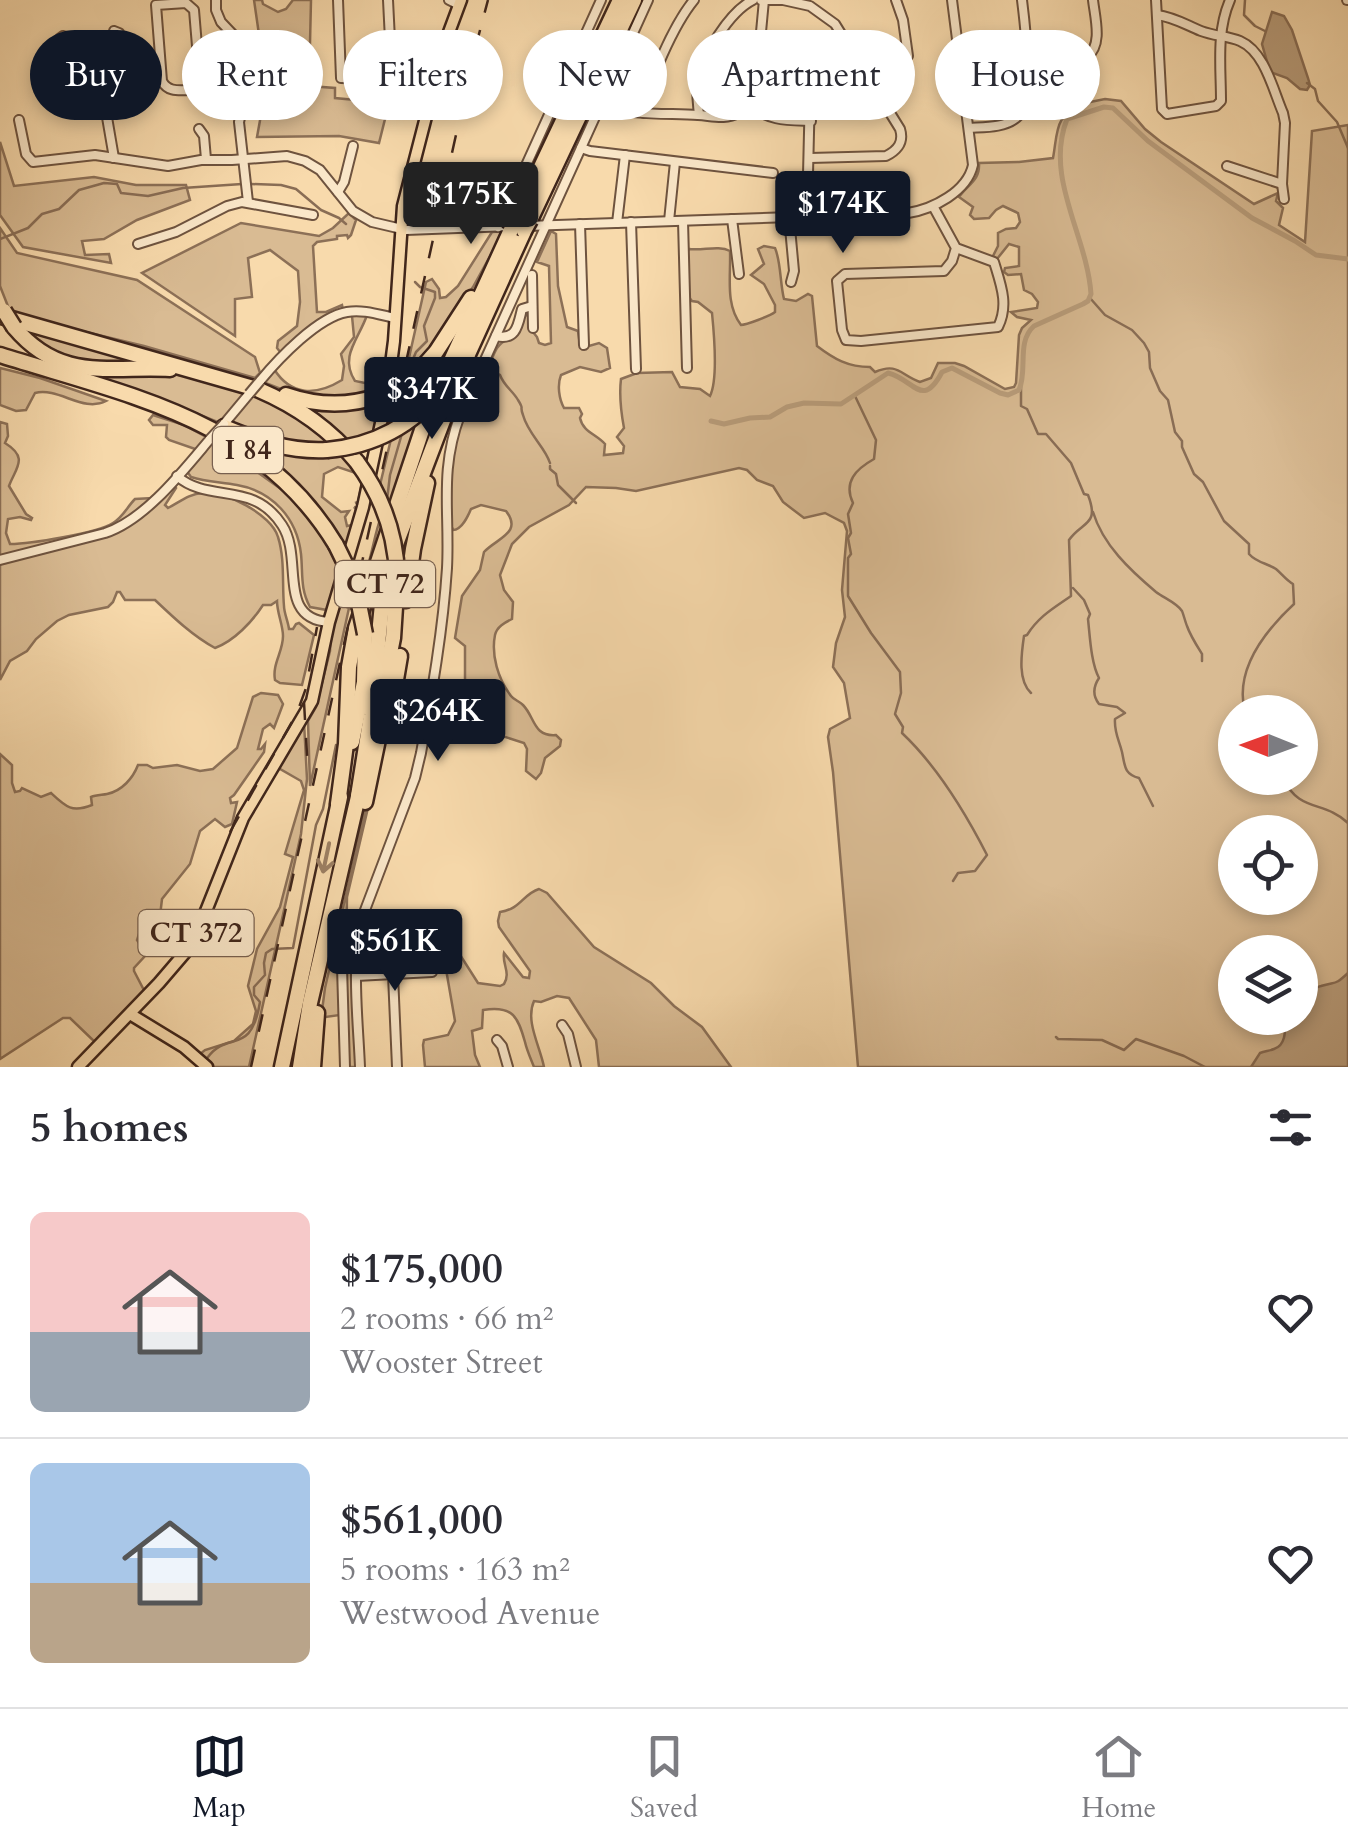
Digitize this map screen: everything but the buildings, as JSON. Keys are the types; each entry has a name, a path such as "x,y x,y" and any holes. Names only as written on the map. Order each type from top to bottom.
{"highway":[{"name":"CT 72","path":"338,804 346,744 348,667 355,633 428,409 620,0"},
{"name":"CT 72","path":"362,796 386,577 394,548 450,386 503,277 514,229 634,0"},
{"path":"68,335 112,342 212,368 311,402 347,404 402,385 420,370 514,229"},
{"path":"1,309 42,353 73,367 205,373"},
{"name":"I 84","path":"1,309 68,335 251,387 295,408 331,434 357,462 385,514 398,576 389,688 362,796"},
{"path":"0,358 182,420 289,485"},
{"name":"I 84","path":"0,358 174,410 253,454 312,510 336,545 355,584 365,634 363,694 282,1067"},
{"path":"129,395 164,403 267,444 327,450 362,444 387,434 416,416 450,386"},
{"path":"300,1067 308,1012 362,796 378,762 394,692 410,567 450,386"},
{"path":"313,1067 319,1002 362,796"}],"main road":[{"name":"CT 372","path":"78,1067 179,961 193,940 243,818 312,702 329,622 356,536 387,395 403,204 456,2"},
{"path":"130,1014 184,1046 206,1067"}],"street":[{"path":"216,0 222,22 241,43 248,89 239,122 248,202"},
{"path":"338,0 341,78 392,80 388,0"},
{"path":"514,229 601,0"},
{"path":"634,30 648,0"},
{"path":"667,49 682,15 694,0"},
{"path":"758,30 759,0"},
{"path":"721,30 746,3 759,0 810,6 835,24 902,137 900,146 886,156 810,158"},
{"path":"896,0 904,30"},
{"path":"19,120 26,154 33,162 84,155 160,166 280,156 299,159 320,170 360,217 400,229 514,229 908,213 933,206 964,185 972,174 952,0"},
{"path":"1022,0 1026,30"},
{"path":"1093,0 1096,30"},
{"path":"1156,0 1162,110 1167,114 1216,106 1221,101 1220,36 1230,0"},
{"path":"156,3 186,3 194,10 200,82 192,90 164,87 156,3"},
{"path":"1157,15 1236,39 1254,50 1286,123 1284,198"},
{"path":"107,120 114,158"},
{"path":"360,1067 356,951 362,918 418,766 447,565 445,488 449,452 460,415 593,120"},
{"path":"776,120 810,122 807,216"},
{"path":"969,128 1012,120"},
{"path":"199,129 204,136 206,160"},
{"path":"338,192 354,146"},
{"path":"581,148 773,173"},
{"path":"617,223 625,155"},
{"path":"670,221 675,162"},
{"path":"1227,166 1282,184"},
{"path":"138,244 176,232 232,204 248,202 313,215"},
{"path":"933,206 956,248 994,262 1004,292 1004,315 998,328 846,340 838,280 845,274 944,271 956,248"},
{"path":"789,217 794,271 791,282"},
{"path":"732,219 739,274"},
{"path":"683,221 687,368"},
{"path":"631,222 636,369"},
{"path":"580,224 584,345"},
{"path":"532,275 532,328"},
{"path":"496,336 508,337 513,333 522,309 532,306"},
{"path":"0,560 113,531 135,516 178,475 286,352 330,317 357,311 395,318"},
{"path":"178,475 194,482 250,492 276,510 295,541 300,598 310,611 329,622"},
{"path":"344,1067 342,967 346,956 356,951"},
{"path":"356,976 432,972"},
{"path":"394,975 397,1067"},
{"path":"562,1025 576,1067"},
{"path":"497,1040 508,1067"}],"shaded area":[{"path":"254,0 262,0 278,12 293,0 311,0 310,30 258,30"},
{"path":"1272,12 1284,16 1292,30 1310,85 1307,90 1270,72 1262,44"},
{"path":"323,87 335,88 335,98 343,99 343,120 385,120 379,143 339,136 257,137 260,120 323,120"},
{"path":"1100,100 1121,101 1161,142 1254,204 1278,193 1276,201 1283,208 1279,225 1305,242 1312,131 1348,125 1348,1067 858,1067 828,737 830,729 850,718 844,683 833,667 845,617 842,590 847,531 844,523 825,513 804,518 783,502 773,486 757,480 747,470 739,468 636,491 586,487 569,505 529,527 512,544 500,575 513,602 512,619 495,635 499,675 539,730 561,740 560,746 545,758 536,779 526,771 524,743 496,734 465,682 465,646 455,638 462,596 480,570 484,552 512,525 506,511 481,505 471,509 462,525 453,530 452,457 464,415 479,392 491,360 501,343 519,330 523,314 529,316 529,327 539,343 551,343 549,266 537,262 551,231 556,234 558,286 567,327 578,331 580,345 599,343 607,348 610,368 601,372 580,367 561,375 560,396 564,408 579,408 584,427 605,444 604,455 623,453 624,446 617,437 624,428 621,379 637,373 672,372 680,387 700,389 710,396 715,368 712,313 688,296 689,249 730,251 731,299 741,325 775,312 764,284 751,275 764,264 758,249 775,248 784,299 796,301 808,294 812,296 817,346 835,358 870,367 875,372 894,369 920,382 931,378 938,363 955,363 1005,389 1016,383 1019,335 1031,320 1011,312 1037,308 1038,302 1024,290 1021,274 1004,272 1005,268 1019,266 1019,247 1009,244 997,259 992,258 998,246 998,233 1016,228 1020,222 1018,213 1003,206 989,218 974,219 970,215 973,207 959,197 975,178 979,163 1053,158 1062,120 1100,120"},
{"path":"0,142 14,186 94,177 136,185 186,185 190,200 137,220 104,239 82,241 85,255 109,254 111,263 23,247 0,215"},
{"path":"349,213 356,220 348,238 337,236 313,246 317,312 342,305 343,310 281,353 278,341 297,326 298,271 270,250 248,258 252,297 235,299 235,336 142,273 241,223 319,236"},
{"path":"0,228 17,253 137,280 255,357 260,373 255,378 11,314 0,286"},
{"path":"504,231 430,354 404,380 426,282 432,279 440,298 446,297 458,286 492,232"},
{"path":"467,312 424,406 393,429 402,386"},
{"path":"367,315 349,364 355,381 370,384 374,370 387,370 385,390 347,400 296,395 263,382 274,369 288,384 305,391 323,389 342,380 341,354 354,337 352,316"},
{"path":"22,327 140,363 98,366 50,351"},
{"path":"0,368 106,401 89,404 53,393 35,393 26,410 16,411 0,405"},
{"path":"164,372 246,393 220,423 99,380 99,374"},
{"path":"252,394 290,412 338,447 306,448 225,426"},
{"path":"383,396 374,438 348,445 308,408"},
{"path":"153,415 208,438 198,450 169,440 167,425 153,425 149,420"},
{"path":"421,415 390,513 379,489 392,435"},
{"path":"0,422 7,424 5,443 19,458 9,486 32,518 8,519 6,533 10,544 105,527 120,518 135,499 153,498 174,485 176,488 165,505 168,508 193,495 212,493 246,506 267,520 280,545 289,629 299,623 314,635 302,685 275,680 283,636 277,601 263,605 242,630 215,648 155,600 125,600 120,592 108,607 57,621 27,651 10,661 0,680"},
{"path":"231,434 343,451 366,481 361,502 355,503 363,478 338,467 324,474 322,497 341,512 349,511 345,517 347,526 352,525 354,507 359,509 346,555"},
{"path":"213,440 285,492 313,519 342,565 327,610 310,607 303,587 299,541 281,508 250,488 197,479 186,470"},
{"path":"340,604 349,608 310,786 308,721 316,707"},
{"path":"261,693 278,695 283,704 274,728 270,724 263,729 258,749 265,744 264,752 230,798 231,803 237,802 232,824 225,827 215,819 200,831 190,864 162,899 160,916 139,934 137,940 145,956 134,971 147,996 99,1046 70,1018 63,1018 0,1059 0,754 12,765 15,792 22,788 41,797 51,793 70,807 85,807 92,805 91,797 122,787 138,765 213,769 237,748 253,697"},
{"path":"304,722 307,779 301,834 249,1067 214,1067 200,1054 234,1041 253,1024 256,1011 248,986 257,949 280,907 293,857 285,854 304,790 301,781 275,766"},
{"path":"375,778 347,897 340,1015 325,1017 319,1067 325,988"},
{"path":"539,889 547,893 594,947 651,983 702,1027 731,1067 599,1067 596,1040 569,998 557,996 534,1001 532,1009 532,1025 544,1067 534,1067 513,1015 493,1009 483,1010 482,1028 472,1031 480,1067 425,1067 424,1040 448,1035 455,1021 443,952 448,948 457,950 478,983 504,984 504,953 523,977 529,978 530,971 498,921 500,912 513,908"},
{"path":"351,957 357,1067 346,1067 343,985 346,960"},
{"path":"1348,973 1348,1067 1251,1067 1260,1053 1278,1047 1284,1035 1318,1035 1318,987 1338,982"}],"waterway":[{"path":"1245,0 1244,15 1265,31"},
{"path":"1307,83 1337,122 1348,148"},
{"path":"711,421 724,424 770,417 804,403 841,404 888,373 923,391 942,372 952,368 1000,393 1008,395 1019,390 1025,340 1034,326 1088,301 1091,294 1063,185 1061,141 1067,119 1104,107 1113,108 1148,141 1252,218 1316,255 1348,259"},
{"path":"0,239 28,228 42,214 59,209 79,190 104,183 117,184 121,193 148,196 183,188 242,184"},
{"path":"251,184 296,189 346,224"},
{"path":"409,369 416,352 427,341 424,326 435,298 435,292 415,282"},
{"path":"1090,298 1105,315 1132,330 1144,343 1150,368 1168,400 1175,432 1194,474 1203,482 1224,521 1249,544 1252,557 1276,569 1293,584 1294,604 1254,652 1243,695"},
{"path":"469,405 490,371 500,375 520,403 525,422 550,463"},
{"path":"1021,386 1021,406 1027,409 1038,434 1046,434 1071,463 1084,494 1088,495 1092,512 1088,522 1069,540 1071,596 1024,636 1022,675 1031,693"},
{"path":"407,413 410,401 417,395 412,387"},
{"path":"855,396 876,440 874,459 851,482 848,596 900,672 901,693 895,714 903,727 902,733 949,790 987,855 975,871 958,873 953,881"},
{"path":"387,500 403,430"},
{"path":"550,466 558,485 576,503"},
{"path":"1093,512 1118,556 1182,611 1202,661"},
{"path":"368,565 381,517"},
{"path":"1073,588 1090,614 1091,650 1099,678 1095,697 1099,704 1117,707 1125,713 1115,719 1125,765 1130,774 1139,778 1153,806"},
{"path":"208,1057 251,1030 260,1002 254,987 265,975 266,953 293,948 336,745"},
{"path":"1295,795 1348,823"},
{"path":"1056,1037 1102,1040 1124,1050 1136,1039 1205,1067"}],"railway":[{"path":"251,1067 488,0"},
{"path":"230,832 297,713 306,688 317,627"},
{"path":"304,702 308,772"}]}
